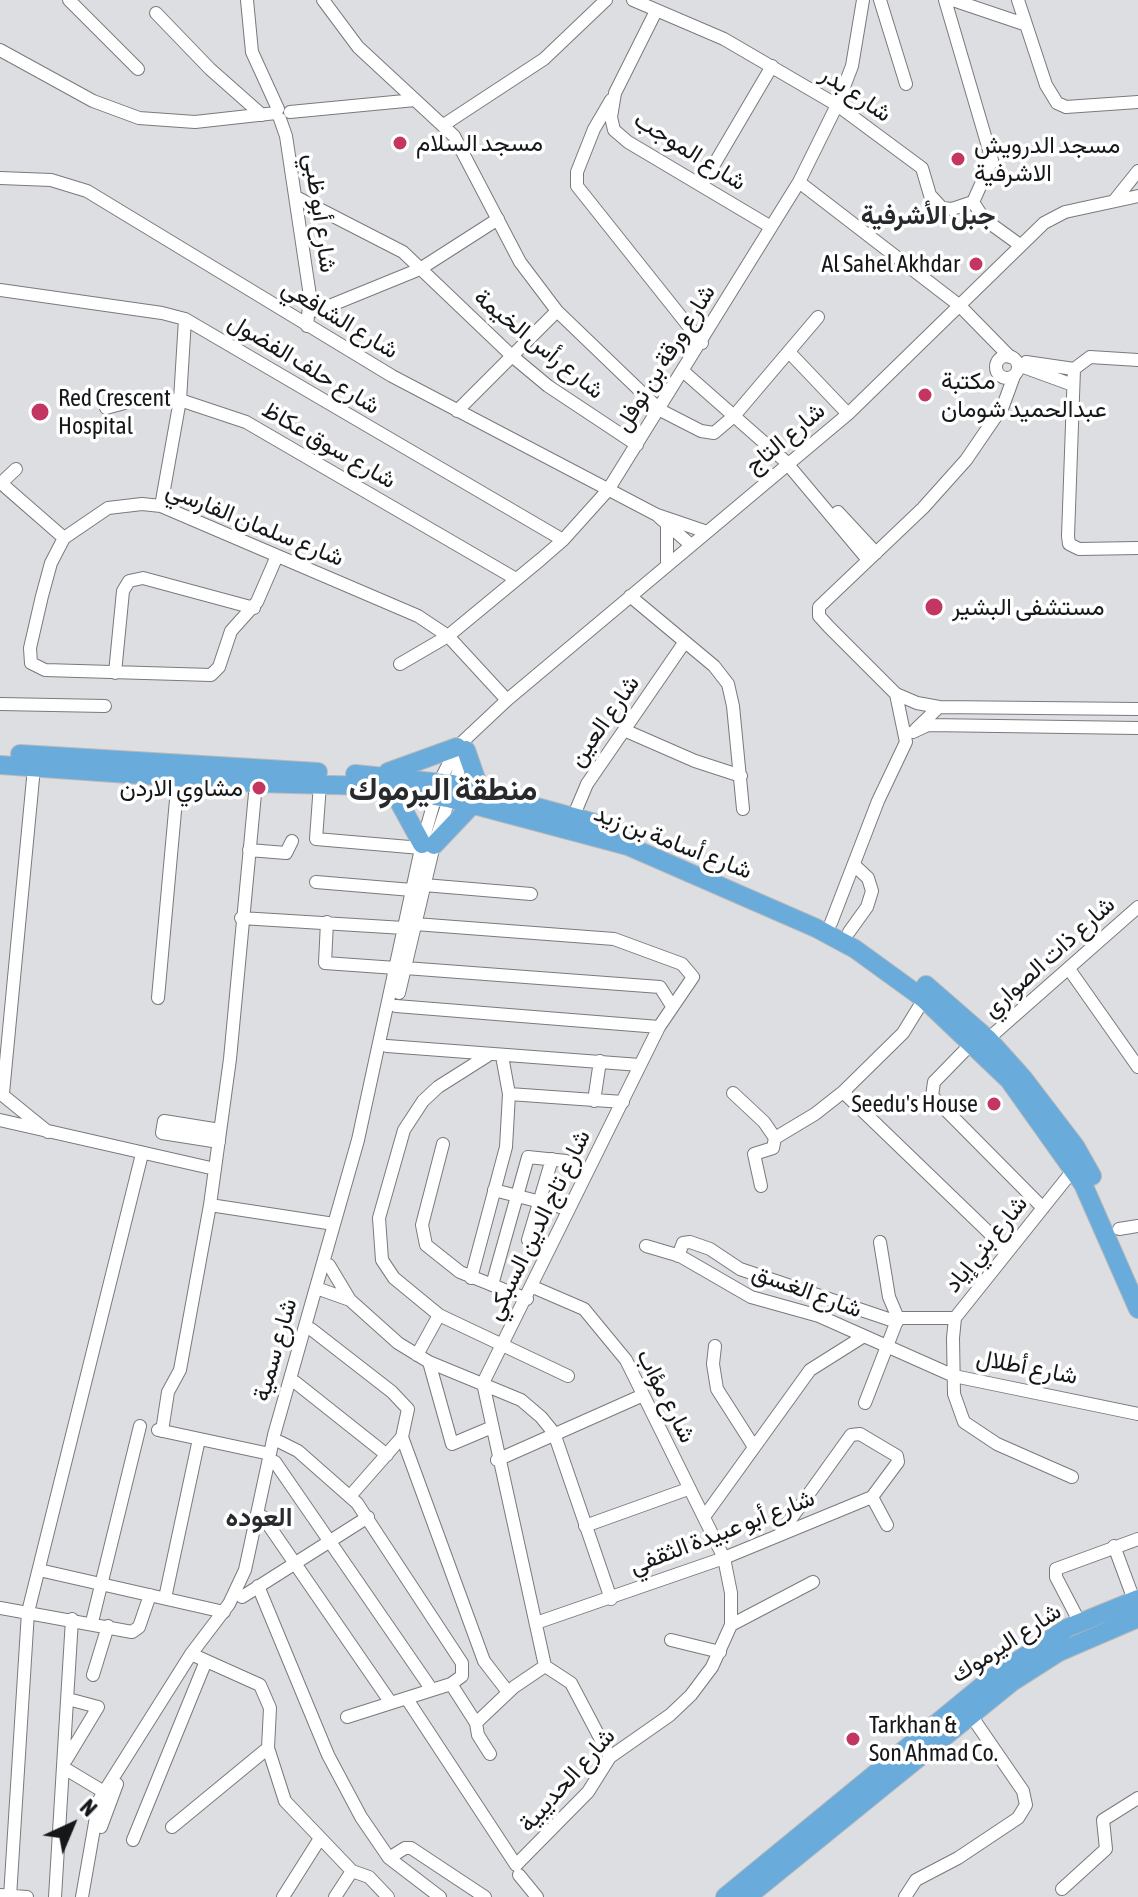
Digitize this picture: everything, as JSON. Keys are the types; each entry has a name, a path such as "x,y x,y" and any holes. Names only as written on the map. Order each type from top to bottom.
{"highway":[{"path":"463,745 476,797 426,846 387,782 463,745"},
{"name":"شارع أسامة بن زيد","path":"0,753 387,782 444,790 571,822 709,866 849,932 922,983 1040,1099 1075,1146 1119,1229 1138,1276"},
{"name":"شارع أسامة بن زيد","path":"0,765 256,783 387,782"},
{"name":"شارع أسامة بن زيد","path":"571,822 816,928 879,965 980,1040 1074,1169 1106,1231 1138,1309"},
{"name":"شارع اليرموك","path":"747,1897 1035,1648 1080,1623 1137,1606"},
{"name":"شارع اليرموك","path":"725,1897 948,1722 970,1714 1059,1652 1137,1606"}],"street":[{"path":"69,0 138,69"},
{"name":"شارع أبو ظبي","path":"247,0 252,52 282,114 319,333"},
{"path":"323,0 358,47 445,124 480,181 520,262 557,311 660,410 709,434 734,416 818,317"},
{"path":"445,124 544,59 606,0"},
{"name":"شارع بدر","path":"633,0 705,30 837,105 922,168 930,195 942,208 952,209 973,202"},
{"name":"شارع ورقة بن نوفل","path":"400,664 448,636 563,540 608,490 702,343 799,182 837,105 852,66 863,0"},
{"path":"880,0 906,84"},
{"path":"945,0 992,160 973,202 984,219 1020,245"},
{"path":"953,0 1024,24"},
{"path":"1018,0 1046,85 1057,103 1066,107 1138,102"},
{"name":"شارع الموجب","path":"656,11 615,93 611,117 619,136 771,227"},
{"path":"156,13 210,69 262,115"},
{"path":"0,50 93,101 139,118 195,122 415,100"},
{"path":"702,185 772,66"},
{"path":"615,93 594,129 577,172 577,186 702,343"},
{"path":"1114,201 1138,171"},
{"name":"شارع الشافعي","path":"0,178 51,180 87,191 286,314 457,411 657,515 707,532"},
{"path":"799,182 960,306 1012,363 1073,385"},
{"name":"شارع التاج","path":"444,790 463,745 507,700 848,414 1020,245 1056,216 1138,196"},
{"name":"شارع رأس الخيمة","path":"296,197 388,242 548,386 637,445"},
{"path":"286,314 420,269 498,219"},
{"name":"شارع حلف الفضول","path":"0,290 185,319 563,540"},
{"name":"شارع أبو ظبي","path":"307,326 312,303"},
{"path":"457,411 557,311"},
{"path":"161,506 180,400 185,319"},
{"path":"789,352 848,414"},
{"path":"1012,363 1074,369 1090,357 1138,360"},
{"path":"1012,363 1003,406 985,436 923,508 825,599 819,616 896,694 917,703 939,707 1138,709"},
{"path":"1074,369 1069,544 1079,549 1138,548"},
{"path":"684,372 788,463 872,557"},
{"name":"شارع سوق عكاظ","path":"106,408 136,400 180,400 264,430 516,579"},
{"path":"16,469 0,483 64,538 51,563 30,648 31,663 45,670 211,675 219,667 231,631 254,608 277,556"},
{"name":"شارع سلمان الفارسي","path":"64,538 108,508 142,504 161,506 418,616 448,636 507,700"},
{"name":"شارع الشافعي","path":"657,515 691,545"},
{"path":"667,525 667,564"},
{"path":"115,673 123,591 135,578 254,608"},
{"path":"630,596 714,666 728,684 743,809"},
{"name":"شارع العين","path":"571,822 587,784 684,643"},
{"path":"896,694 910,737"},
{"path":"0,704 105,706"},
{"path":"831,923 910,737 939,707"},
{"path":"910,737 928,725 1138,728"},
{"path":"624,730 695,761 741,776"},
{"path":"34,768 1,1093 50,1134"},
{"path":"158,998 178,778"},
{"path":"256,783 220,1136 210,1205 180,1370 168,1392 160,1431 273,1458 432,1690"},
{"path":"320,784 316,839 426,846"},
{"name":"شارع سمية","path":"90,1897 103,1814 116,1786 198,1658 245,1570 364,1115 426,846 444,790"},
{"path":"249,850 286,853 292,841"},
{"path":"849,932 871,900 868,878 854,865"},
{"path":"316,882 531,894"},
{"name":"شارع ذات الصواري","path":"1043,1208 932,1096 934,1082 1138,907"},
{"path":"241,918 410,926"},
{"path":"327,922 325,963 660,987 672,1006"},
{"name":"شارع تاج الدين السبكي","path":"410,926 617,940 688,968 691,983 659,1027 504,1346 483,1383"},
{"name":"شارع سمية","path":"82,1897 93,1822 104,1792 242,1597 263,1517 273,1458 361,1157 396,1006 400,968"},
{"path":"1069,969 1138,1067"},
{"path":"775,1138 815,1114 843,1092 903,1033 924,999"},
{"path":"396,1006 659,1027"},
{"path":"387,1046 487,1056 640,1065"},
{"path":"487,1056 438,1087 413,1114 397,1150 379,1218 378,1244 387,1271 439,1315 568,1376"},
{"path":"471,1278 506,1147 509,1094 502,1056"},
{"path":"594,1101 600,1061"},
{"path":"843,1092 1008,1251"},
{"path":"733,1093 764,1122 775,1138 773,1148 754,1154 761,1186"},
{"path":"509,1094 623,1102"},
{"path":"0,1120 50,1134 215,1169"},
{"name":"شارع مؤاب","path":"443,1144 422,1231 431,1252 471,1278 492,1285 566,1298 593,1317 626,1360 641,1396 724,1558"},
{"path":"27,1897 7,1896 28,1612 142,1154"},
{"path":"492,1285 528,1157 571,1163 585,1177"},
{"path":"528,1240 552,1159"},
{"name":"شارع بني إياد","path":"1072,1477 970,1429 956,1405 954,1376 955,1318 1074,1169"},
{"path":"494,1190 568,1209"},
{"path":"210,1205 334,1224"},
{"path":"1119,1229 1138,1226"},
{"path":"678,1256 683,1243 690,1242 710,1249 740,1269 897,1320 955,1318"},
{"path":"865,1403 897,1320 889,1297 880,1242"},
{"name":"شارع الغسق","path":"646,1246 678,1256 751,1297 819,1316 954,1376"},
{"path":"329,1265 350,1300 417,1355 528,1403 554,1433 611,1599"},
{"path":"322,1290 350,1300"},
{"path":"417,1355 439,1315"},
{"path":"311,1329 401,1399 409,1413 402,1437 351,1495"},
{"path":"704,1517 810,1370 864,1336"},
{"path":"715,1346 713,1364 717,1389 725,1407 754,1447"},
{"path":"429,1362 452,1444 490,1428"},
{"name":"شارع أطلال","path":"954,1376 1093,1402 1138,1414"},
{"path":"295,1382 387,1455"},
{"path":"483,1383 497,1460 545,1666 571,1683 610,1757"},
{"path":"497,1460 641,1396"},
{"name":"شارع أطلال","path":"1093,1402 1138,1406"},
{"path":"92,1622 140,1426"},
{"path":"780,1534 851,1435 860,1434 894,1453 898,1462 872,1497 887,1525"},
{"path":"402,1437 486,1664 508,1692"},
{"path":"165,1598 193,1479 199,1439"},
{"path":"280,1442 298,1451 351,1495 462,1663 464,1673 451,1684 347,1717"},
{"path":"585,1526 688,1489"},
{"name":"شارع أبو عبيدة الثقفي","path":"536,1623 724,1558 872,1497"},
{"path":"263,1517 391,1703"},
{"path":"242,1597 368,1517"},
{"path":"1080,1623 1056,1577 1056,1569 1138,1539"},
{"path":"1114,1546 1137,1606"},
{"name":"شارع الحديبية","path":"407,1699 516,1865 588,1792 610,1757 682,1704 703,1681 731,1625 731,1593 724,1558"},
{"path":"39,1570 224,1612"},
{"path":"731,1625 813,1582"},
{"path":"258,1586 328,1755 361,1817 389,1858 440,1897"},
{"path":"0,1608 136,1630 150,1595"},
{"path":"55,1897 72,1619"},
{"path":"93,1675 108,1626"},
{"path":"671,1640 720,1652"},
{"path":"133,1840 198,1658 260,1685 270,1708 268,1748 285,1801 319,1840 352,1871 369,1877 388,1897"},
{"path":"476,1723 508,1692 545,1666"},
{"path":"451,1684 476,1723 478,1735 490,1754"},
{"path":"64,1766 98,1707 68,1699"},
{"path":"905,1897 916,1880 958,1858 1018,1818 1026,1805 1023,1791 970,1714"},
{"path":"172,1827 268,1748"},
{"path":"64,1766 104,1792"},
{"path":"1062,1889 1106,1849 1103,1820 1138,1798"},
{"path":"283,1897 319,1840"},
{"path":"389,1858 405,1848 411,1848 485,1897"},
{"path":"335,1897 352,1871"},
{"path":"519,1875 537,1897"}],"place":[{"name":"مسجد السلام","path":"400,143"},
{"name":"مسجد الدرويش الاشرفية","path":"958,159"},
{"name":"Al Sahel Akhdar","path":"976,264"},
{"name":"مكتبة عبدالحميد شومان","path":"925,395"},
{"name":"Red Crescent Hospital","path":"40,412"},
{"name":"مستشفى البشير","path":"934,607"},
{"name":"مشاوي الاردن","path":"259,788"},
{"name":"Seedu's House","path":"994,1104"},
{"name":"Tarkhan & Son Ahmad Co.","path":"853,1739"}],"district":[{"name":"جبل الأشرفية","path":"928,216"},
{"name":"منطقة اليرموك","path":"443,790"},
{"name":"العوده","path":"259,1518"}]}
